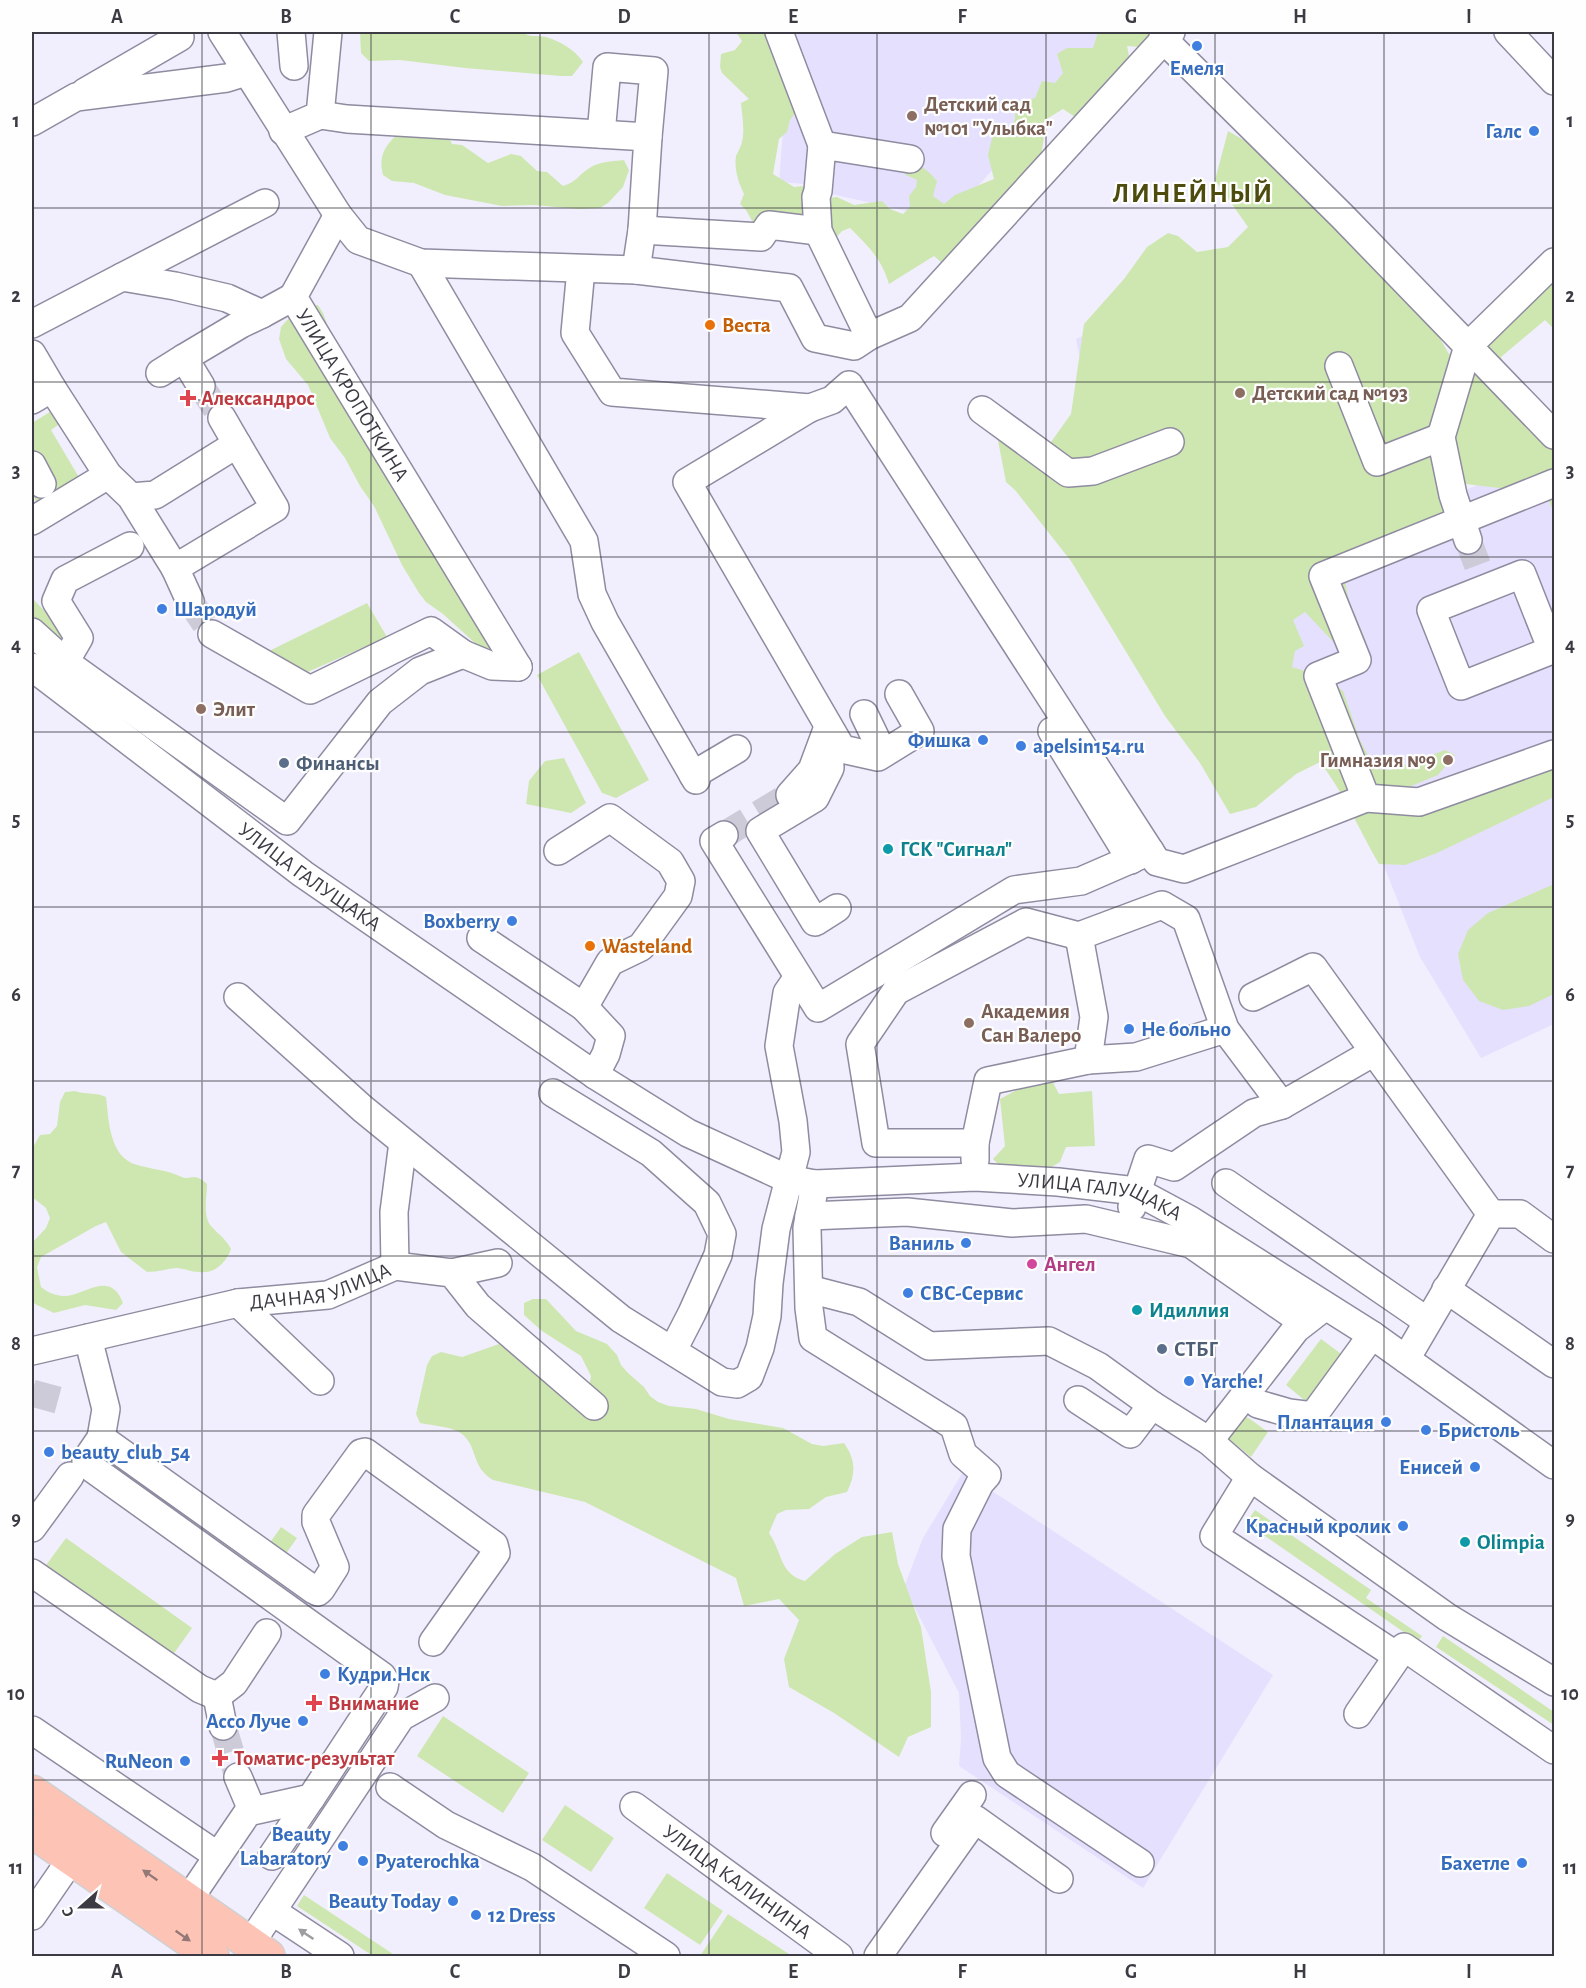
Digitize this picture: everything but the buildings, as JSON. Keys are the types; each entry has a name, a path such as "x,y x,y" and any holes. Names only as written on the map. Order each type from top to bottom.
{"main road":[{"path":"32,1792 259,1950"},
{"path":"32,1831 212,1956"}],"street":[{"path":"222,32 283,131 338,215 358,240 421,263 636,270 789,288 815,338 862,341 910,318 1166,34 1554,435"},
{"path":"291,32 294,66"},
{"path":"320,115 328,32"},
{"path":"779,32 822,145 816,197 818,231 862,341 849,385 832,400 810,408 715,474 687,482 842,749 878,757 920,731 896,695 906,720 868,751 844,769 830,768"},
{"path":"1508,32 1554,81"},
{"path":"32,122 180,37"},
{"path":"601,134 607,67 654,71 642,230 636,270"},
{"path":"76,97 227,78 246,72"},
{"path":"283,131 320,115 347,119 648,137"},
{"path":"822,145 910,159"},
{"path":"32,324 265,203"},
{"name":"УЛИЦА КРОПОТКИНА","path":"338,215 293,297 518,667 492,666 463,654"},
{"path":"642,230 761,237 769,225 818,231"},
{"path":"1464,530 1441,438 1468,346 1554,262"},
{"path":"421,263 584,541 592,594 605,622 695,778 737,749"},
{"path":"581,269 575,333 612,393 810,408"},
{"path":"122,277 227,298 262,314"},
{"path":"160,374 241,324 293,297"},
{"path":"32,354 42,394 108,476 131,497 175,568 190,601"},
{"path":"184,358 201,386"},
{"path":"1339,366 1377,462 1441,438"},
{"path":"849,385 1019,647 1140,856 1184,869 1366,798 1419,802 1554,754"},
{"path":"981,410 1068,472 1093,471 1170,442"},
{"path":"175,568 275,508 222,418"},
{"path":"131,497 155,495 237,444"},
{"path":"32,520 108,476"},
{"path":"1366,798 1318,676 1357,660 1323,576 1464,530 1554,483 1554,485"},
{"path":"65,662 79,638 56,601 65,580 130,546"},
{"path":"1522,574 1552,650 1461,686 1431,610 1522,574"},
{"path":"212,634 310,690 431,631 463,654"},
{"path":"32,632 65,662 287,821 291,847 303,874"},
{"path":"287,821 380,702 420,671 463,654"},
{"name":"УЛИЦА ГАЛУЩАКА","path":"32,667 303,874 595,1075 688,1133 788,1179 816,1184 975,1177 1058,1182 1136,1191 1190,1220 1320,1309 1371,1335 1554,1465"},
{"path":"864,714 868,751"},
{"path":"828,727 830,768 815,798 760,831 815,922 837,908"},
{"path":"790,795 812,770 828,727"},
{"path":"558,851 610,818 670,862 681,880 678,896 641,947 610,962 584,1007"},
{"path":"724,835 714,841 818,1008 1014,890 1081,881 1140,856"},
{"path":"975,1143 876,1143 860,1044 896,991 1026,922 1079,936 1162,905 1186,919 1225,1029 1282,1105"},
{"path":"1079,936 1094,1017 1088,1060"},
{"path":"481,938 584,1007 611,1036 606,1054 595,1075"},
{"path":"1253,997 1313,967 1491,1215"},
{"path":"238,997 363,1109 621,1319 722,1382 737,1384 749,1377 760,1348 767,1316 776,1229 796,1152 780,1046 787,993 798,976"},
{"path":"975,1177 975,1143 988,1081 1088,1060 1136,1057 1225,1029"},
{"path":"1126,1229 1136,1191 1148,1159 1174,1167 1254,1113 1282,1105 1374,1052"},
{"path":"553,1093 651,1153 706,1203 722,1234 718,1256 673,1350"},
{"path":"395,1266 394,1212 402,1150"},
{"path":"1226,1183 1427,1322"},
{"path":"816,1184 807,1228 809,1308 813,1338 954,1426 963,1454 987,1474 957,1528 956,1556 997,1758 1007,1774 1140,1863"},
{"path":"809,1216 907,1212 1012,1223 1086,1219 1191,1244 1290,1313 1320,1309"},
{"path":"1491,1215 1520,1214 1554,1239"},
{"path":"1406,1359 1491,1215"},
{"name":"ДАЧНАЯ УЛИЦА","path":"32,1351 238,1303 328,1295 395,1266 452,1273 498,1263"},
{"path":"452,1273 478,1306 594,1406"},
{"path":"809,1289 859,1302 929,1346 1049,1341 1098,1366 1152,1405 1209,1441 1250,1477 1447,1617 1554,1682"},
{"path":"1446,1289 1554,1364"},
{"path":"238,1303 320,1381"},
{"path":"1209,1441 1296,1329 1320,1309"},
{"path":"1258,1404 1289,1413 1313,1416 1371,1335"},
{"path":"88,1338 106,1409 101,1438 86,1460 86,1464 382,1676 385,1681 384,1687 272,1856"},
{"path":"1078,1400 1130,1434 1152,1405"},
{"path":"101,1438 318,1592 335,1567 316,1522 316,1515 361,1453 365,1452 496,1548 496,1553 433,1642"},
{"path":"32,1528 70,1476"},
{"path":"1250,1477 1214,1536 1397,1656"},
{"path":"32,1573 200,1689 217,1696"},
{"path":"217,1696 234,1683 267,1633"},
{"path":"1358,1714 1404,1647 1554,1750"},
{"path":"217,1696 223,1726"},
{"path":"259,1950 272,1911 401,1717 435,1698"},
{"path":"32,1730 218,1856"},
{"path":"238,1777 252,1810"},
{"path":"390,1787 446,1825 532,1867 666,1956"},
{"path":"858,1956 972,1795"},
{"path":"187,1902 246,1814 252,1810 311,1798"},
{"name":"УЛИЦА КАЛИНИНА","path":"634,1806 838,1956"},
{"path":"878,1956 975,1819 1059,1879"},
{"path":"32,1916 72,1858"},
{"path":"272,1911 340,1956"}],"shaded area":[{"name":"Детский сад №101 \"Улыбка\"","path":"761,32 1114,32 1113,37 947,220 818,191 805,184 779,182 783,130"},
{"path":"1325,227 1453,495 1546,457 1554,466 1554,1024 1481,1058 1420,957 1317,697 1101,468 1076,339"},
{"path":"963,1472 1273,1675 1143,1888 959,1766 961,1738 959,1693 904,1587 923,1538"}],"green space":[{"path":"360,32 522,32 557,41 583,62 572,76 561,76 400,60 369,61 361,53"},
{"path":"736,32 771,32 798,109 790,120 787,132 779,139 773,174 794,187 803,186 812,192 814,219 756,228 740,204 744,194 737,175 736,156 743,137 741,103 749,99 722,73 720,67 721,54 735,50 742,41"},
{"path":"1098,32 1156,32 1139,47 1127,46 1129,56 1115,74 1131,90 1130,98 1101,127 1075,117 1063,109 1045,120 1041,127 1044,137 1041,157 1009,226 975,267 957,257 942,263 934,256 889,284 869,247 850,228 842,231 834,240 828,229 827,198 837,197 854,205 882,201 890,209 903,214 910,207 909,196 916,187 917,180 898,168 916,166 928,172 937,181 933,196 944,204 955,195 994,179 988,155 992,138 1014,122 1014,105 1035,98 1042,81 1055,83 1063,73 1057,54 1067,48 1093,48"},
{"path":"406,127 448,135 452,144 462,145 488,163 511,154 521,156 537,171 547,172 563,186 594,165 602,163 624,160 629,170 623,187 600,208 502,206 445,195 414,183 392,181 383,175 383,153 394,137"},
{"path":"1228,131 1265,152 1428,318 1449,354 1502,323 1554,270 1554,329 1545,320 1501,357 1516,387 1554,426 1554,514 1548,498 1507,489 1466,484 1443,519 1345,581 1349,601 1366,641 1339,648 1305,612 1293,620 1304,646 1295,651 1292,667 1327,678 1343,691 1360,740 1375,769 1392,770 1445,750 1455,755 1438,775 1409,787 1398,806 1407,815 1425,812 1554,761 1554,797 1437,853 1405,865 1379,864 1344,799 1320,762 1296,774 1256,807 1230,814 1200,763 1165,716 1071,561 1015,490 1006,482 995,425 1041,456 1071,414 1084,324 1124,279 1147,247 1168,233 1178,236 1197,252 1228,247 1248,227 1215,180"},
{"path":"318,305 334,342 453,532 488,596 496,646 486,649 476,644 426,602 419,593 402,565 374,506 330,438 308,385 286,359 279,339 281,327 289,318 307,306"},
{"path":"53,410 61,423 51,430 80,479 38,504 34,498 54,486 32,448 32,423"},
{"path":"32,598 66,633 62,641 32,615"},
{"path":"367,603 387,637 303,674 269,651"},
{"path":"579,652 649,780 616,798 602,793 537,675"},
{"path":"564,758 586,803 571,813 526,804 529,781 545,761"},
{"path":"1554,884 1554,994 1529,1006 1503,1010 1479,1001 1463,980 1458,954 1468,930 1488,913"},
{"path":"1048,1073 1059,1094 1092,1091 1095,1146 1066,1147 1060,1162 1046,1170 1000,1166 993,1159 1005,1146 1000,1099"},
{"path":"75,1091 106,1097 112,1137 121,1154 128,1161 184,1178 197,1177 207,1184 207,1218 231,1249 219,1266 205,1272 176,1268 147,1272 121,1252 106,1222 41,1257 37,1267 41,1287 63,1296 94,1287 107,1286 118,1294 123,1303 116,1310 85,1305 54,1313 35,1304 32,1299 32,1243 46,1228 50,1218 46,1208 32,1197 32,1149 40,1135 50,1134 57,1126 60,1102 65,1092"},
{"path":"533,1299 546,1299 576,1331 607,1344 628,1373 658,1402 669,1406 696,1409 729,1419 783,1428 812,1444 823,1446 844,1443 853,1461 852,1479 847,1492 826,1497 809,1509 786,1510 777,1514 769,1533 786,1568 797,1578 805,1581 835,1554 862,1537 892,1532 898,1564 921,1627 931,1692 931,1727 908,1737 899,1757 834,1713 789,1687 784,1659 799,1620 779,1599 744,1606 736,1578 585,1502 493,1480 481,1469 467,1439 462,1434 447,1428 420,1423 416,1414 427,1365 432,1356 441,1352 462,1357 499,1344 590,1397 591,1376 581,1356 542,1331 524,1315 524,1303"},
{"path":"1321,1339 1344,1356 1308,1403 1286,1385"},
{"path":"1238,1413 1268,1432 1251,1457 1230,1440 1226,1428"},
{"path":"1255,1510 1371,1590 1366,1598 1422,1636 1418,1642 1246,1523"},
{"path":"281,1527 297,1538 285,1555 269,1544"},
{"path":"66,1538 192,1628 170,1659 44,1568"},
{"path":"1443,1636 1554,1712 1554,1725 1436,1647"},
{"path":"443,1716 529,1773 503,1813 417,1756"},
{"path":"565,1805 614,1838 591,1872 542,1840"},
{"path":"667,1873 723,1911 700,1945 644,1908"},
{"path":"304,1895 396,1956 373,1956 297,1906"},
{"path":"728,1914 792,1956 700,1956"}],"tunnel":[{"path":"201,386 222,418"},
{"path":"1468,540 1486,588"},
{"path":"190,601 212,634"},
{"path":"724,835 790,795"},
{"path":"32,1393 65,1402"},
{"path":"223,1726 238,1777"}],"place":[{"name":"Емеля","path":"1197,46"},
{"name":"Детский сад №101 \"Улыбка\"","path":"912,116"},
{"name":"Галс","path":"1534,131"},
{"name":"Веста","path":"710,325"},
{"name":"Детский сад №193","path":"1240,393"},
{"name":"Александрос","path":"188,398"},
{"name":"Шародуй","path":"162,609"},
{"name":"Элит","path":"201,709"},
{"name":"Фишка","path":"983,740"},
{"name":"apelsin154.ru","path":"1021,746"},
{"name":"Гимназия №9","path":"1448,760"},
{"name":"Финансы","path":"284,763"},
{"name":"ГСК \"Сигнал\"","path":"888,849"},
{"name":"Boxberry","path":"512,921"},
{"name":"Wasteland","path":"590,946"},
{"name":"Академия Сан Валеро","path":"969,1023"},
{"name":"Не больно","path":"1129,1029"},
{"name":"Ваниль","path":"966,1243"},
{"name":"Ангел","path":"1032,1264"},
{"name":"СВС-Сервис","path":"908,1293"},
{"name":"Идиллия","path":"1137,1310"},
{"name":"СТБГ","path":"1162,1349"},
{"name":"Yarche!","path":"1189,1381"},
{"name":"Плантация","path":"1386,1422"},
{"name":"Бристоль","path":"1426,1430"},
{"name":"beauty_club_54","path":"49,1452"},
{"name":"Енисей","path":"1475,1467"},
{"name":"Красный кролик","path":"1403,1526"},
{"name":"Olimpia","path":"1465,1542"},
{"name":"Кудри.Нск","path":"325,1674"},
{"name":"Внимание","path":"314,1703"},
{"name":"Ассо Луче","path":"303,1721"},
{"name":"Томатис-результат","path":"220,1758"},
{"name":"RuNeon","path":"185,1761"},
{"name":"Beauty Labaratory","path":"343,1846"},
{"name":"Pyaterochka","path":"363,1861"},
{"name":"Бахетле","path":"1522,1863"},
{"name":"Beauty Today","path":"453,1901"},
{"name":"12 Dress","path":"476,1915"}],"district":[{"name":"ЛИНЕЙНЫЙ","path":"1193,193"}]}
